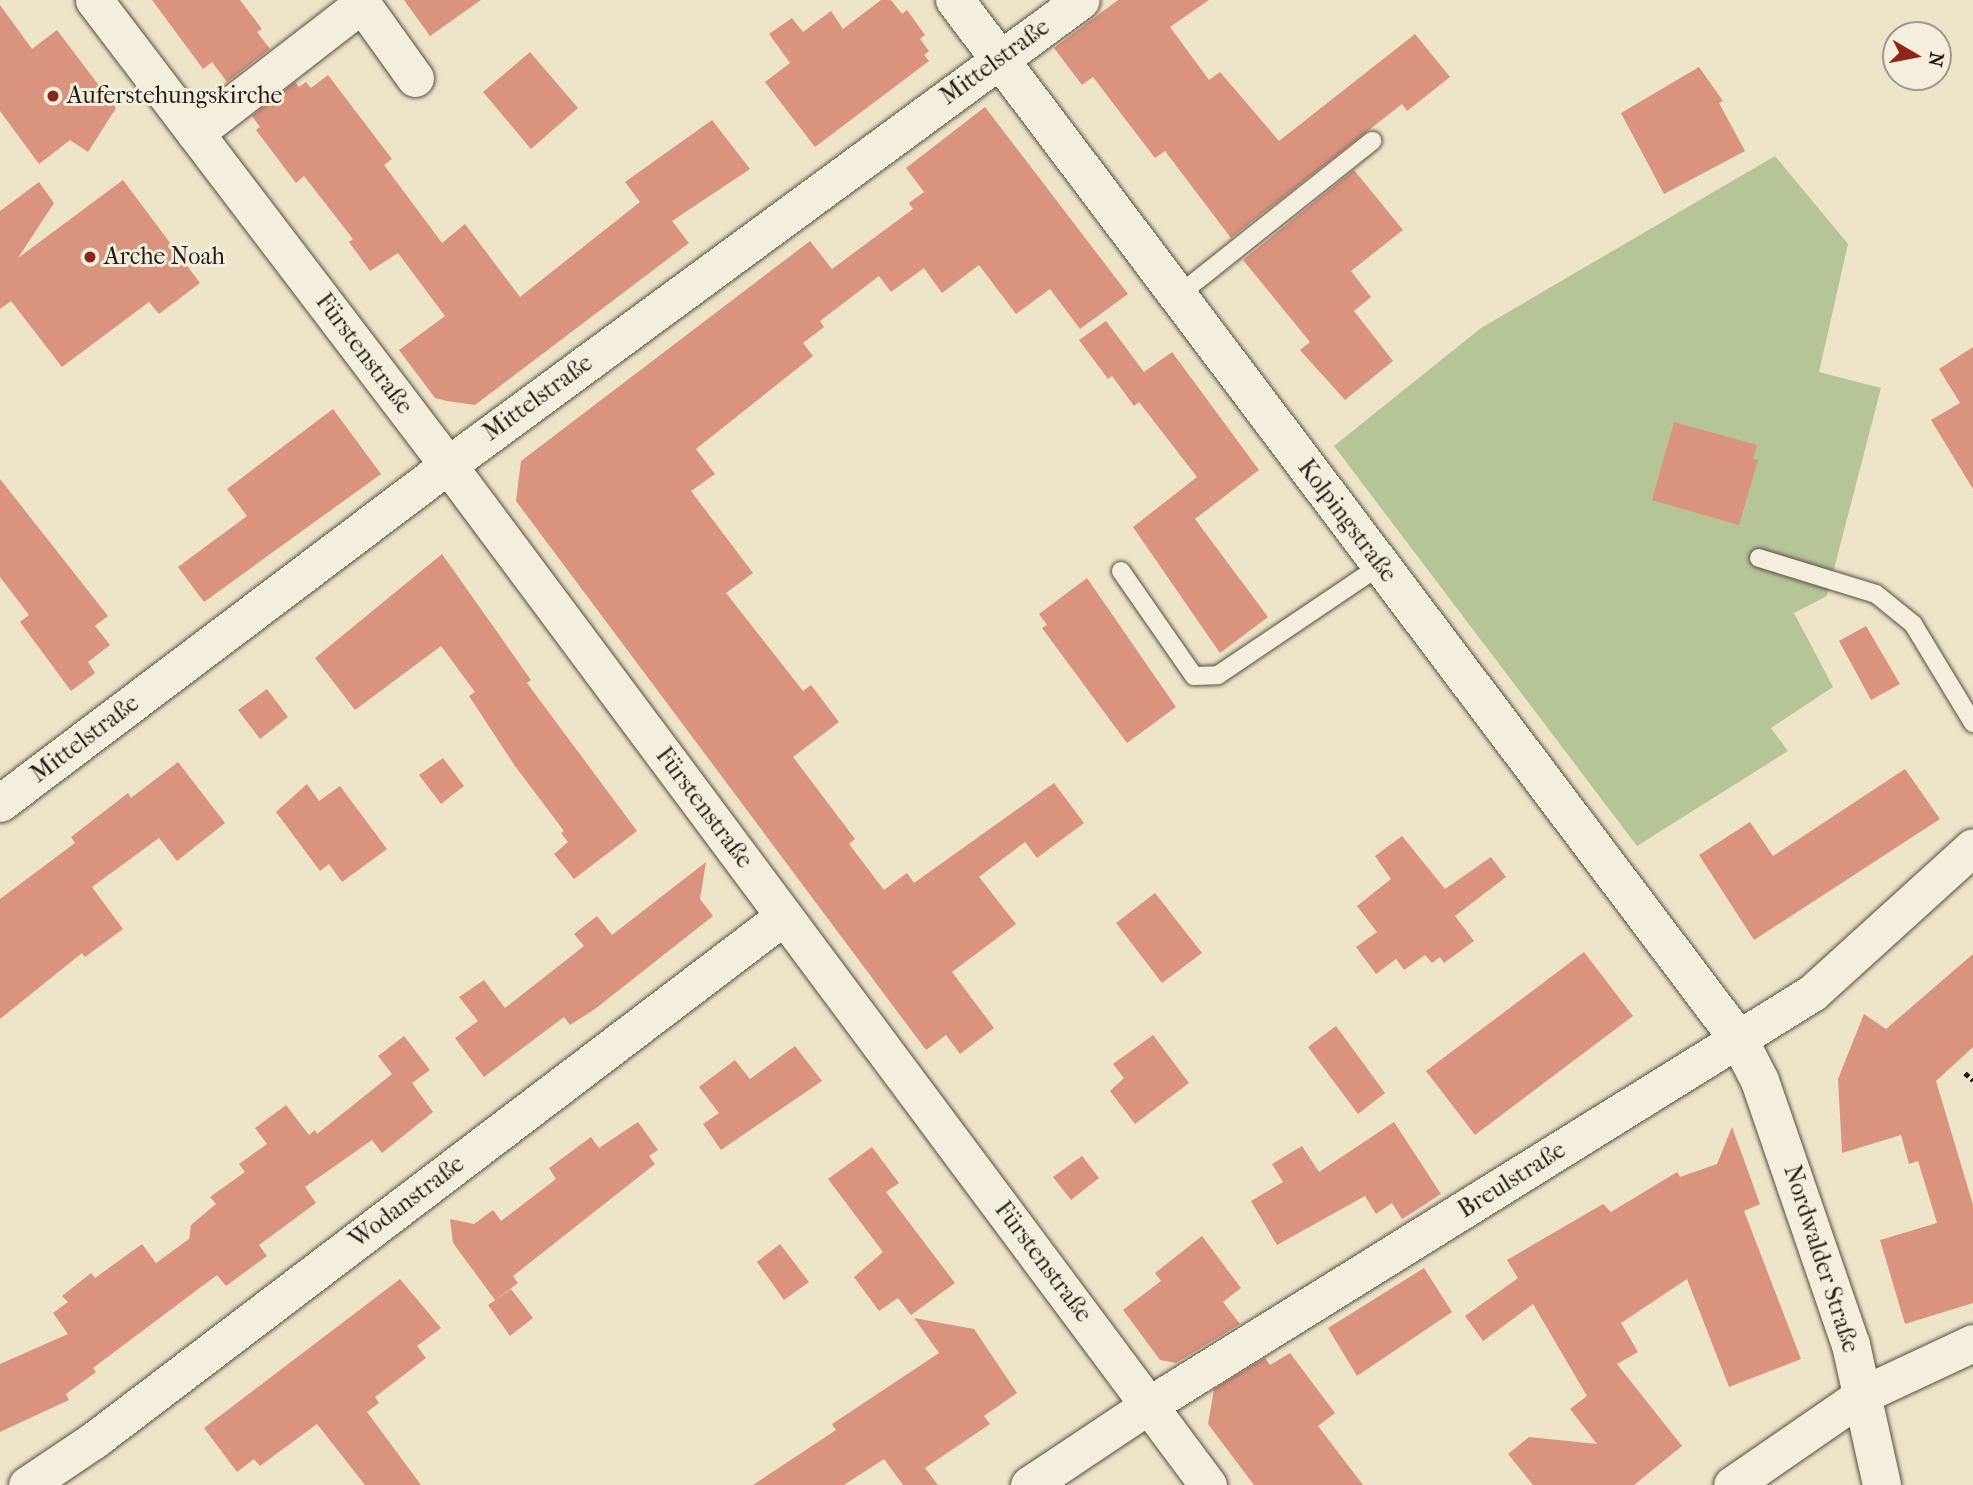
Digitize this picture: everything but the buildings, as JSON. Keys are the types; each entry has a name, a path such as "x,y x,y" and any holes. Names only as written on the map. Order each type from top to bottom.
{"street":[{"name":"Fürstenstraße","path":"94,0 447,465 1208,1485"},
{"name":"Kolpingstraße","path":"956,0 1176,297 1740,1040"},
{"name":"Mittelstraße","path":"0,803 447,465 998,58 1081,0"},
{"path":"195,133 362,4 415,78"},
{"name":"Breulstraße","path":"1029,1485 1149,1405 1812,993 1973,847"},
{"name":"Wodanstraße","path":"27,1485 105,1431 784,916"},
{"name":"Nordwalder Straße","path":"1740,1040 1760,1081 1805,1203 1864,1394 1882,1485"},
{"path":"1731,1485 1864,1394 1973,1343"}],"lane":[{"path":"1176,297 1372,141"},
{"path":"1759,558 1876,594 1913,624 1973,723"},
{"path":"1121,571 1194,676 1218,674 1381,565"}],"path":[{"path":"1965,1073 1973,1080"}],"green space":[{"path":"1775,156 1848,244 1819,372 1881,388 1827,596 1794,613 1833,687 1771,728 1788,751 1637,846 1334,446 1481,328"}],"place":[{"name":"Auferstehungskirche","path":"53,96"},
{"name":"Arche Noah","path":"90,257"}]}
